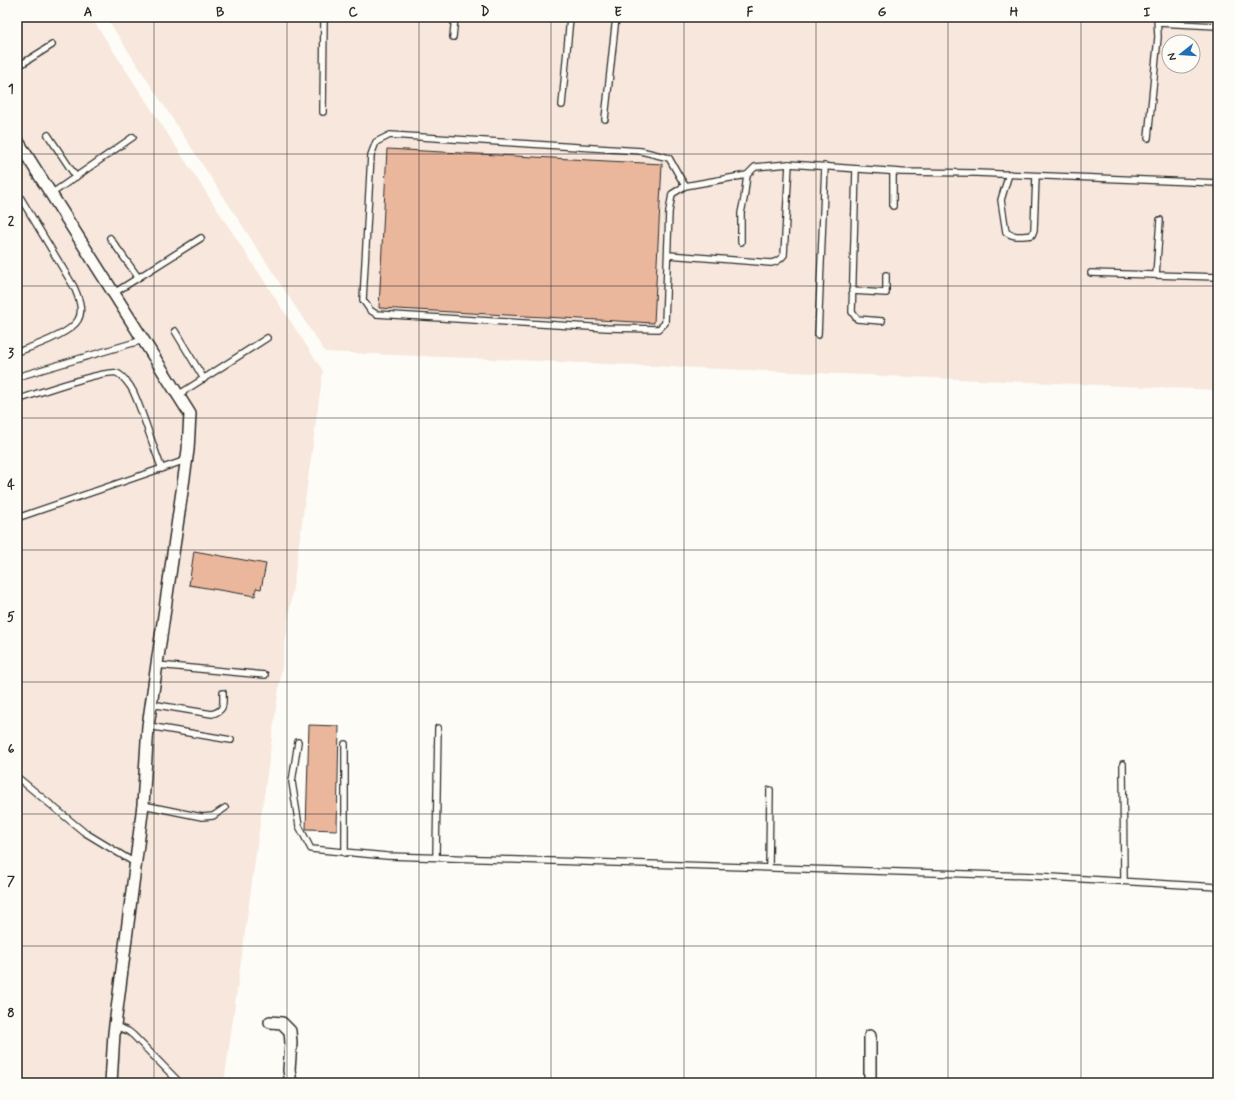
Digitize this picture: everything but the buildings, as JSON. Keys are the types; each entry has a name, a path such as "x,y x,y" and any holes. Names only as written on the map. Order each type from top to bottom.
{"street":[{"path":"17,140 190,414 186,460 148,726 143,805 115,1029 111,1083"},
{"path":"270,1022 282,1023 290,1031 290,1083"},
{"path":"870,1036 870,1083"}],"lane":[{"path":"323,112 324,17"},
{"path":"452,37 455,17"},
{"path":"562,105 570,17"},
{"path":"605,119 616,17"},
{"path":"1148,138 1158,37 1157,20 1217,26"},
{"path":"17,67 52,46"},
{"path":"48,135 76,177"},
{"path":"685,186 669,158 641,151 390,135 376,142 371,155 363,300 370,310 376,314 607,328 659,329 665,323 669,212 672,194 685,186 747,175 755,167 789,164 893,172 1009,174 1218,183"},
{"path":"51,194 133,137"},
{"path":"668,255 770,262 777,262 781,259 784,255 789,164"},
{"path":"818,334 825,166"},
{"path":"856,169 852,312 857,319 882,321"},
{"path":"893,172 893,206"},
{"path":"1009,174 1001,200 1006,232 1010,235 1018,237 1032,235 1034,230 1036,176"},
{"path":"741,242 741,213 747,175"},
{"path":"17,192 74,287 80,303 79,320 71,328 39,345 17,352"},
{"path":"1156,275 1160,220"},
{"path":"110,238 138,278"},
{"path":"114,293 201,238"},
{"path":"1091,274 1218,277"},
{"path":"852,290 886,293 886,275"},
{"path":"175,331 204,378"},
{"path":"178,395 266,338"},
{"path":"17,377 143,340"},
{"path":"17,400 64,384 106,373 116,372 132,390 162,469"},
{"path":"17,518 186,460"},
{"path":"157,665 265,675"},
{"path":"151,704 212,714 219,712 222,708 224,693"},
{"path":"148,726 231,740"},
{"path":"436,857 438,728"},
{"path":"298,742 292,782 299,826 311,849 387,856 1034,876 1218,887"},
{"path":"345,744 345,853"},
{"path":"1123,764 1124,881"},
{"path":"17,777 84,832 135,863"},
{"path":"769,867 770,790"},
{"path":"143,805 202,817 213,816 225,808"},
{"path":"115,1029 128,1031 133,1035 180,1083"}],"shaded area":[{"path":"17,17 91,17 323,371 224,1083 17,1083"},
{"path":"106,17 1218,17 1218,390 325,352"}]}
